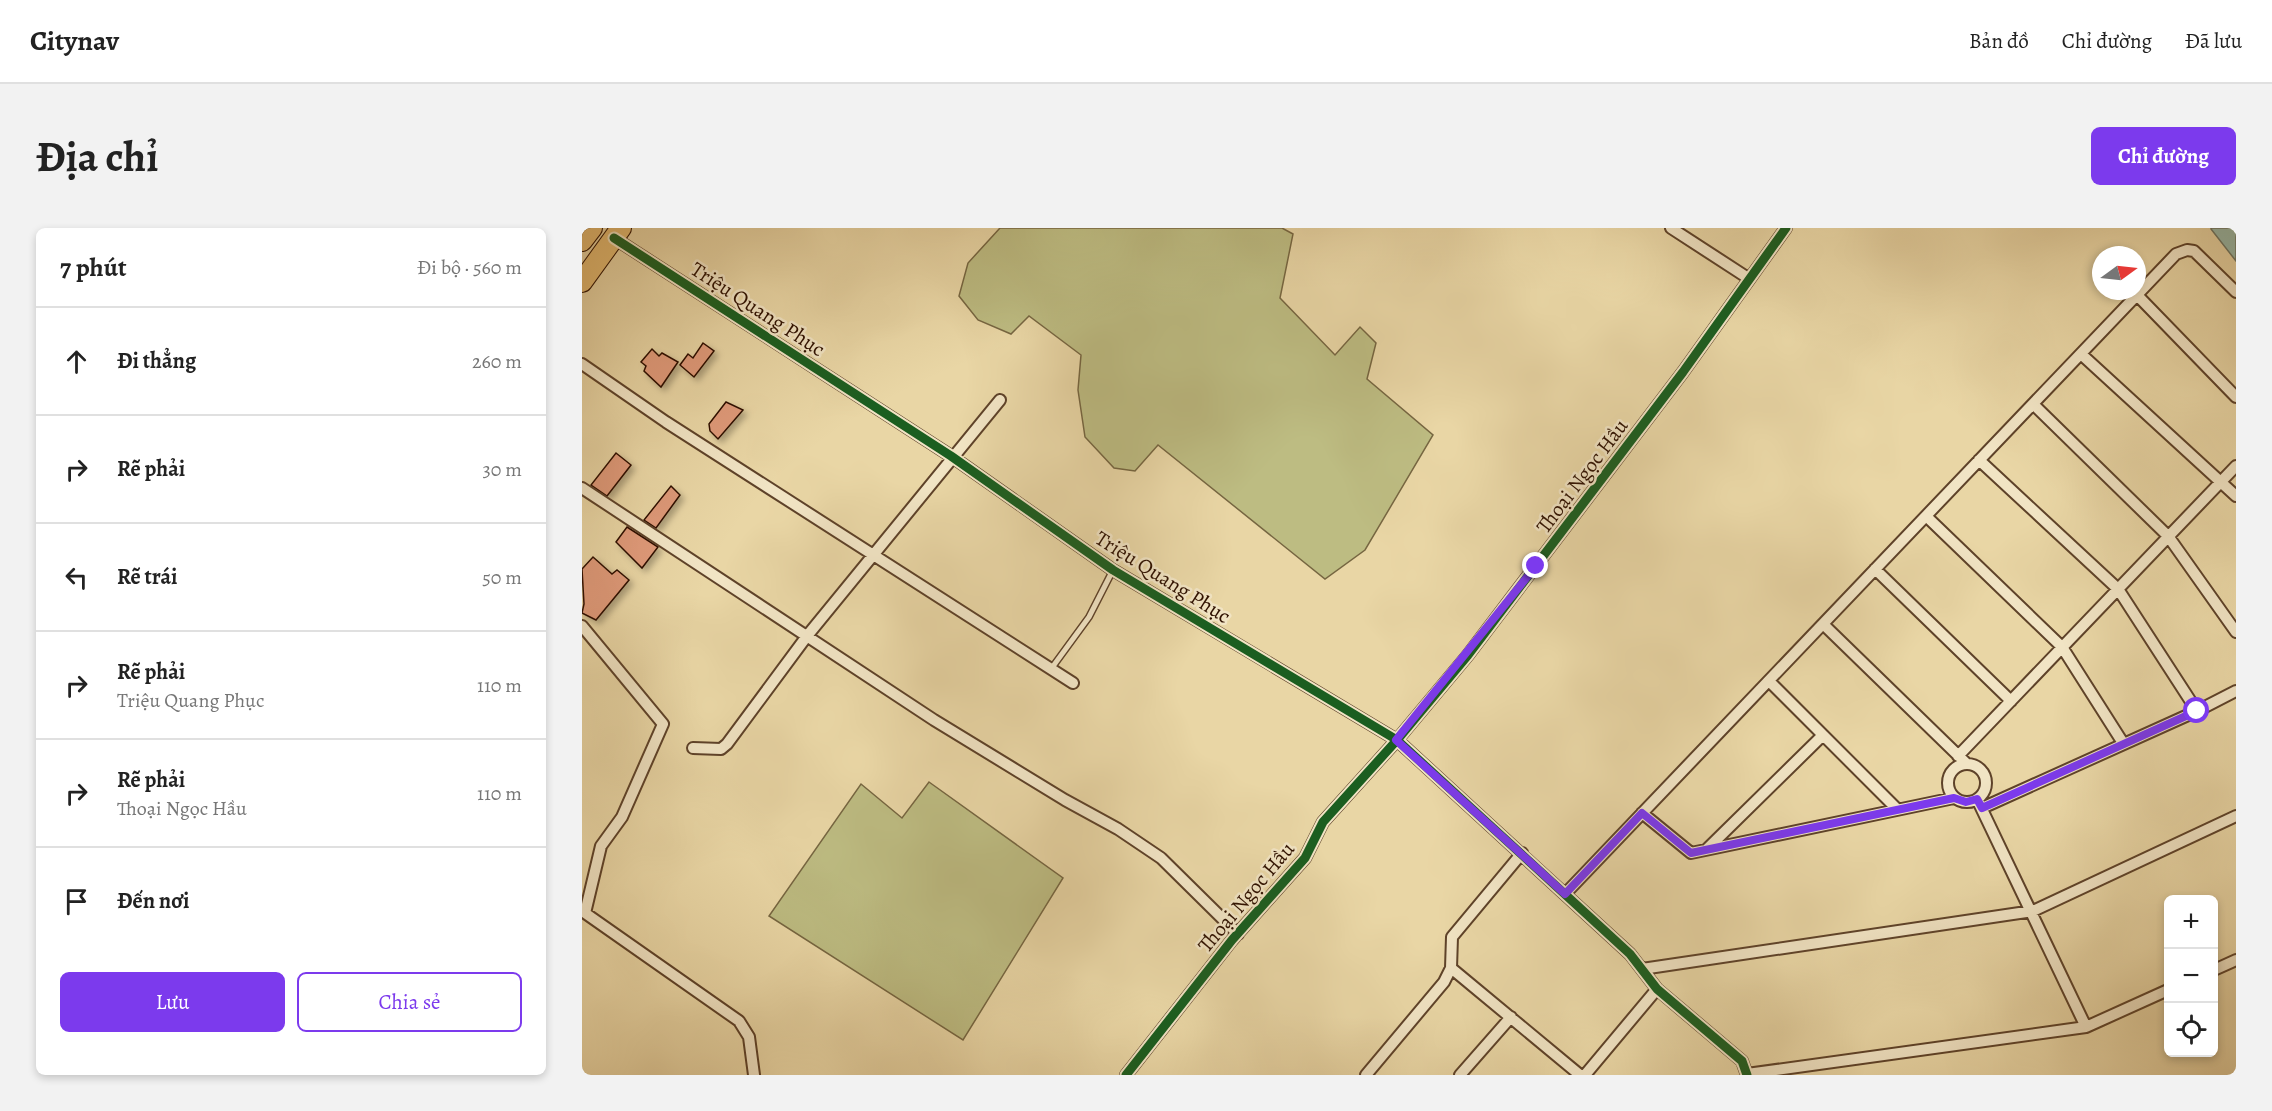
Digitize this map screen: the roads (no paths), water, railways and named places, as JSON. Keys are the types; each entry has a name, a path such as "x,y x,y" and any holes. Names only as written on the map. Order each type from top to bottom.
{"highway":[{"path":"582,241 592,228"},
{"path":"582,282 613,231"}],"street":[{"path":"1671,228 1748,278"},
{"name":"Thoại Ngọc Hầu","path":"1126,1075 1238,934 1305,858 1323,822 1396,740 1536,566 1683,372 1748,278 1786,228"},
{"name":"Triệu Quang Phục","path":"613,231 951,456 1113,570 1396,740 1630,954 1657,988 1742,1061 1747,1075"},
{"path":"2146,286 2176,254 2187,250 2198,254 2236,292"},
{"path":"1565,894 1770,682 2132,300"},
{"path":"2142,300 2236,397"},
{"path":"2081,354 2222,480 2236,496"},
{"path":"582,364 666,422 1073,683"},
{"path":"693,748 721,749 727,744 807,636 951,456 1000,400"},
{"path":"2033,404 2168,536 2236,632"},
{"path":"1979,460 2118,589 2197,711"},
{"path":"1954,798 1950,792 1948,779 1954,768 2011,701 2236,466"},
{"path":"582,488 934,720 1065,800 1118,829 1161,858 1238,934"},
{"path":"1926,516 2062,647 2123,743"},
{"path":"1875,569 2011,701"},
{"path":"1823,624 1962,760 1979,767 1986,778 1980,804 2033,911 2086,1027"},
{"path":"582,626 663,724 622,817 601,846 585,913 739,1021 749,1037 754,1075"},
{"path":"1770,682 1897,808"},
{"path":"1642,813 1691,853 1897,808 1954,798 1980,804 2197,711 2236,691"},
{"path":"1706,850 1823,735"},
{"path":"1642,969 2033,911 2236,816"},
{"path":"1366,1075 1444,982 1451,968 1452,937 1522,853"},
{"path":"2218,968 2236,960"},
{"path":"1451,968 1580,1075"},
{"path":"1585,1075 1657,988"},
{"path":"1747,1075 2086,1027 2164,992"},
{"path":"1460,1075 1511,1017"}],"lane":[{"path":"1051,669 1089,617 1113,570"}]}
